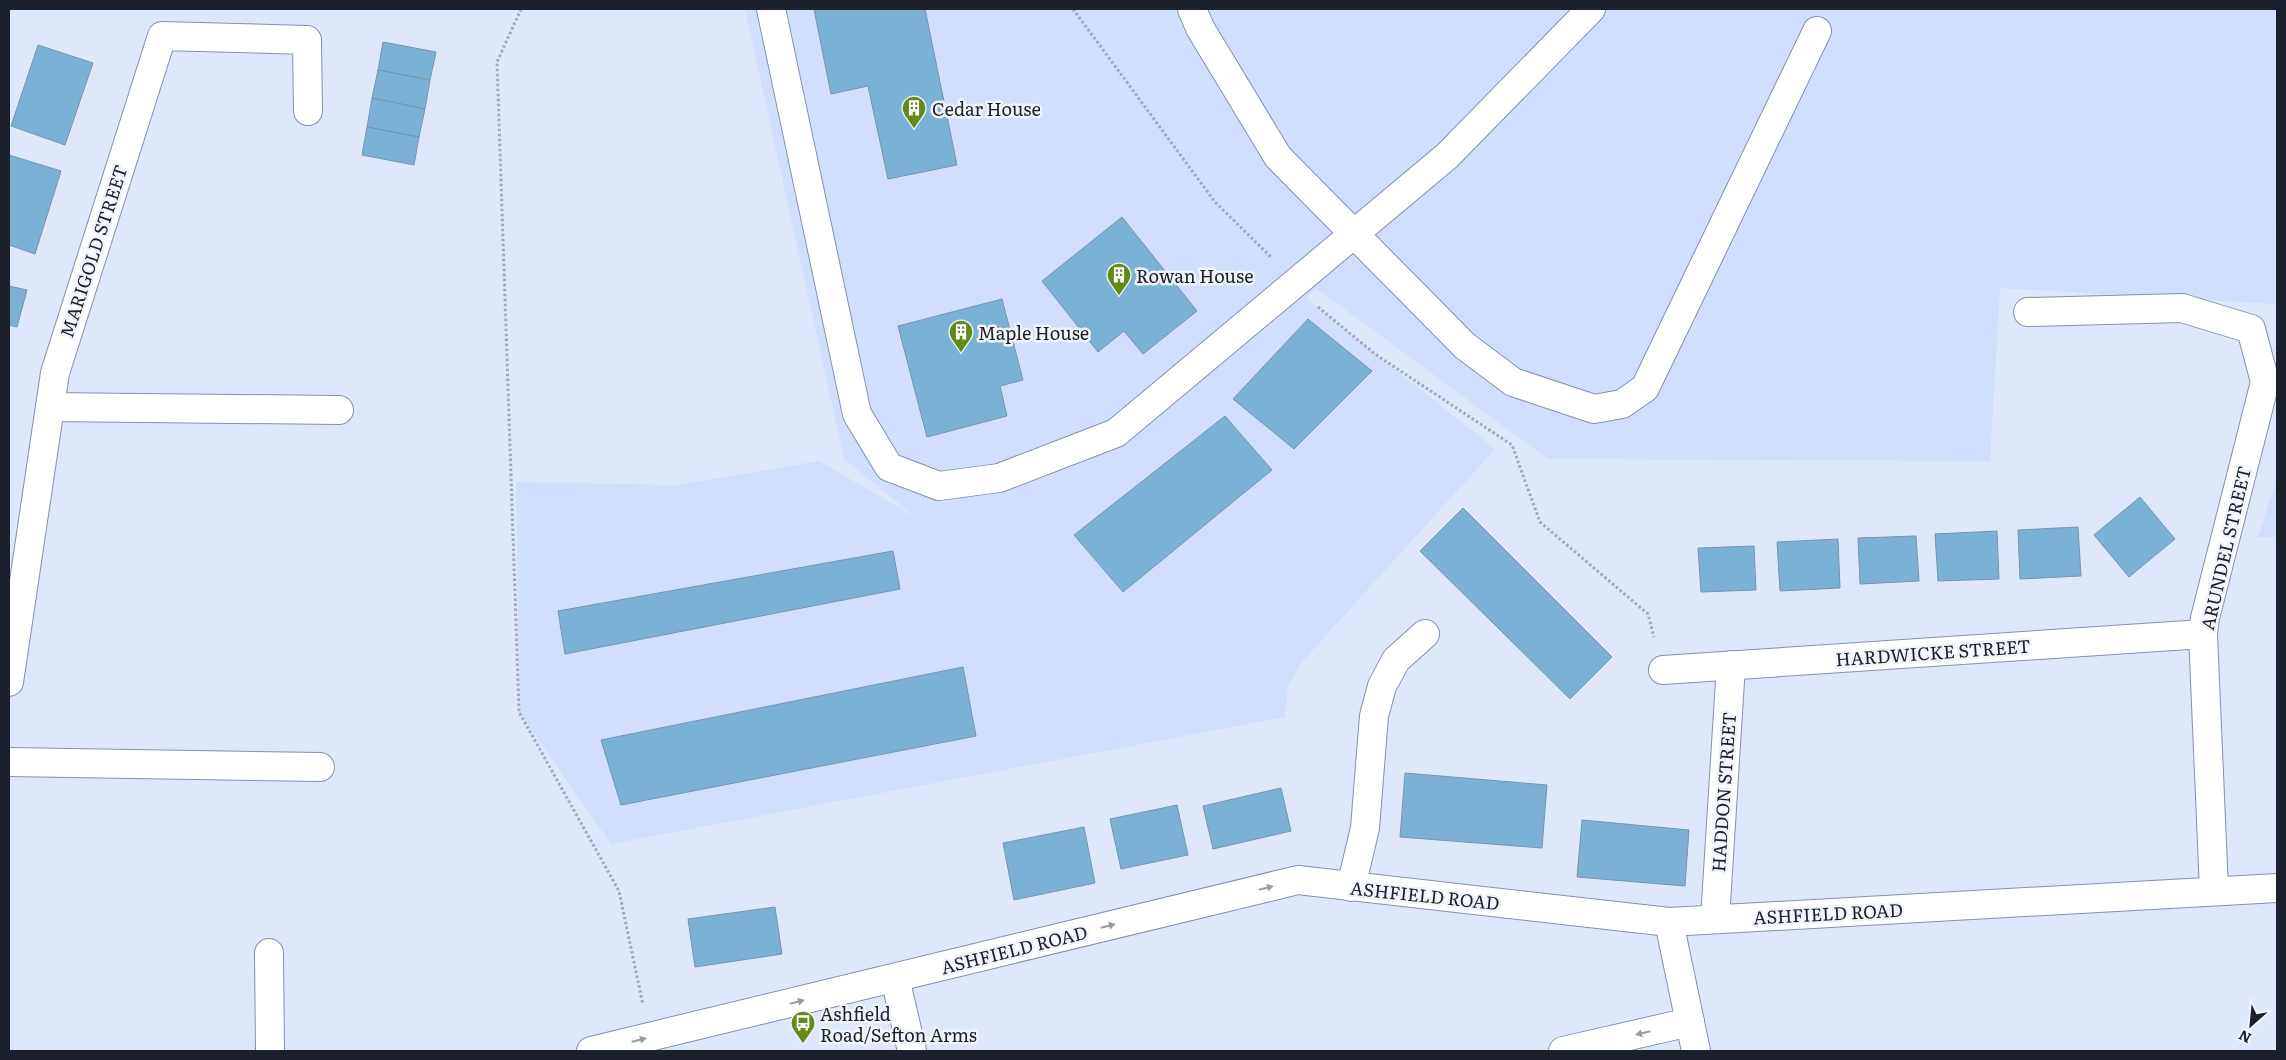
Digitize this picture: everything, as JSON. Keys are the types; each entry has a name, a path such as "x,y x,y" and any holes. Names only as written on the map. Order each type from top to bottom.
{"street":[{"path":"771,9 858,414 889,467 939,486 999,478 1116,433 1305,292 1355,233 1447,156 1591,9"},
{"path":"1192,9 1200,28 1278,157 1465,346 1513,382 1594,409 1622,404 1645,388 1817,31"},
{"name":"MARIGOLD STREET","path":"9,682 55,373 162,36 307,40 308,110"},
{"name":"ARUNDEL STREET","path":"2028,312 2182,308 2250,329 2265,382 2205,618 2203,634 2214,890"},
{"path":"50,407 339,410"},
{"path":"1352,887 1364,828 1374,716 1382,686 1396,660 1426,634"},
{"name":"HARDWICKE STREET","path":"1663,670 2203,634"},
{"name":"HADDON STREET","path":"1715,920 1731,665"},
{"path":"9,762 320,767"},
{"name":"ASHFIELD ROAD","path":"592,1051 1298,880 1669,922 2214,890 2277,888"},
{"path":"1669,922 1696,1051"},
{"path":"270,953 270,1051"},
{"path":"895,978 912,1051"},
{"path":"1563,1051 1690,1022"}],"path":[{"path":"521,9 497,62 520,712 619,891 649,1037"},
{"path":"1073,9 1215,202 1305,292 1375,354 1512,445 1540,522 1648,614 1663,670"}],"shaded area":[{"path":"745,9 2277,9 2275,304 2000,288 1990,461 1548,459 1316,288 1306,298 1495,449 1301,663 1288,686 1285,717 611,844 519,712 516,482 675,485 819,461 917,518 844,459"},
{"path":"2277,466 2277,537 2258,537 2275,485"}],"building":[{"name":"Cedar House","path":"814,9 925,9 957,165 888,179 868,86 831,94"},
{"path":"383,42 436,52 430,80 378,70"},
{"path":"38,45 93,63 65,145 11,126"},
{"path":"378,70 430,80 425,109 372,98"},
{"path":"372,98 425,109 419,137 367,127"},
{"path":"367,127 419,137 414,165 362,155"},
{"path":"9,155 61,171 35,254 9,245"},
{"name":"Rowan House","path":"1122,217 1197,311 1143,354 1124,331 1098,352 1042,281"},
{"path":"9,286 27,290 17,327 9,325"},
{"name":"Maple House","path":"1002,299 1023,380 1000,386 1007,416 927,437 898,326"},
{"path":"1308,319 1372,371 1294,449 1233,399"},
{"path":"1225,416 1272,470 1123,592 1074,535"},
{"path":"2140,497 2175,539 2129,577 2094,535"},
{"path":"1463,508 1612,657 1570,699 1420,551"},
{"path":"2078,527 2081,576 2020,579 2018,530"},
{"path":"1997,531 1999,579 1938,581 1935,534"},
{"path":"1916,536 1919,581 1860,584 1858,538"},
{"path":"1838,539 1840,588 1780,591 1777,542"},
{"path":"1754,546 1756,590 1701,592 1698,548"},
{"path":"893,551 900,589 565,654 558,611"},
{"path":"963,667 976,736 621,805 601,740"},
{"path":"1405,773 1547,785 1542,848 1400,837"},
{"path":"1281,788 1291,831 1213,849 1203,806"},
{"path":"1177,805 1188,855 1121,869 1110,819"},
{"path":"1582,820 1689,830 1685,886 1577,877"},
{"path":"1084,827 1095,883 1014,900 1003,843"},
{"path":"775,907 782,954 695,967 688,919"}],"place":[{"name":"Cedar House","path":"914,129"},
{"name":"Rowan House","path":"1119,296"},
{"name":"Maple House","path":"961,353"},
{"name":"Ashfield Road/Sefton Arms","path":"803,1044"}]}
